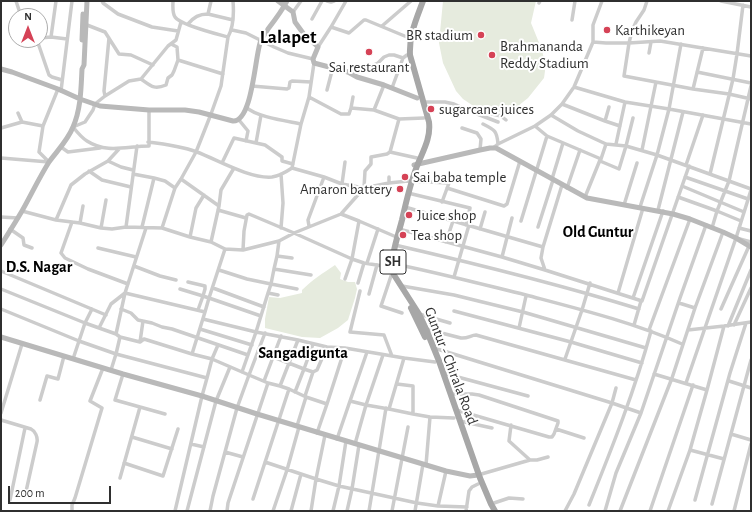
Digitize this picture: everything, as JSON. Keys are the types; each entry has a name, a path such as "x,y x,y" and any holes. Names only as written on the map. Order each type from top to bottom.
{"main road":[{"name":"Guntur - Chirala Road","path":"416,162 426,146 430,132 429,122 405,56 410,24 419,1"},
{"name":"Guntur - Chirala Road","path":"423,1 412,29 410,55 426,127 425,136 410,181 391,248 391,276 417,319 457,419 477,475 495,511"},
{"name":"Guntur - Chirala Road","path":"410,181 390,265 394,275 419,314 426,329 443,373 457,419"},
{"name":"Guntur - Chirala Road","path":"477,475 478,484 491,511"}],"street":[{"path":"51,37 56,1"},
{"path":"49,162 39,152 43,126 62,80 72,1"},
{"path":"1,246 49,162 61,147 73,127 80,99 86,1"},
{"path":"102,1 118,14 152,28 178,31"},
{"path":"173,1 174,15 182,22 228,37"},
{"path":"208,14 211,1"},
{"path":"162,228 175,188 196,152 212,114 221,86 228,37 232,30 234,10 233,1"},
{"path":"278,1 286,4 293,12 295,22 303,33 318,47"},
{"path":"293,12 300,1"},
{"path":"312,19 322,1"},
{"path":"327,1 334,1"},
{"path":"148,142 176,146 196,152 252,175 272,177 281,174 292,166 318,47 332,27 346,1"},
{"path":"382,26 411,1"},
{"path":"572,20 575,1"},
{"path":"493,148 498,144 535,126 562,104 574,87 593,42 593,25 602,1"},
{"path":"647,1 644,10 636,22 629,43 624,76 750,99"},
{"path":"721,1 751,7"},
{"path":"239,120 246,107 252,86 261,40 286,4"},
{"path":"710,174 733,79 743,5"},
{"path":"188,24 195,17 208,14 233,20"},
{"path":"332,27 349,33 364,20 366,20 407,37"},
{"path":"73,127 85,122 95,104 105,96 129,81 141,79 176,40 182,22"},
{"path":"85,25 105,32 119,54 131,55 153,64"},
{"path":"232,30 246,33 288,53 334,67 420,100 450,103 498,122"},
{"path":"48,37 68,39"},
{"path":"105,96 104,91 109,38"},
{"path":"593,42 629,43 660,41 751,56"},
{"path":"649,53 650,42"},
{"path":"141,79 153,88 164,86 166,84 168,78 173,74 178,60 177,48 171,44"},
{"path":"618,293 669,109 681,44"},
{"path":"40,48 49,75 62,80"},
{"path":"693,89 703,48"},
{"path":"348,72 352,70 365,69 378,63 384,57 389,55 405,56 392,88"},
{"path":"178,60 223,74"},
{"path":"327,90 334,67"},
{"path":"1,69 104,107 149,110 185,110 212,114 233,121 239,120"},
{"path":"696,72 751,83"},
{"path":"252,86 287,89 292,81 311,82"},
{"path":"642,150 656,82"},
{"path":"374,110 384,85"},
{"path":"712,228 729,181 742,122 750,99 751,86"},
{"path":"574,87 625,102 751,124"},
{"path":"308,97 341,114 349,114 353,97"},
{"path":"616,144 625,102"},
{"path":"562,104 620,126"},
{"path":"246,107 261,115 301,124"},
{"path":"605,121 609,107"},
{"path":"351,108 374,110 399,119 424,118"},
{"path":"465,109 472,108 501,116 506,120"},
{"path":"61,147 68,152 101,148 119,149 148,146 149,110"},
{"path":"633,298 660,211 670,159 683,112"},
{"path":"18,113 22,122"},
{"path":"551,114 578,131 606,144 616,144 642,150 688,165 751,189 736,238 686,383"},
{"path":"256,144 261,115"},
{"path":"634,325 638,309 673,214 703,116"},
{"path":"535,126 547,136 619,169 633,118"},
{"path":"390,152 399,119"},
{"path":"239,120 248,131 246,141"},
{"path":"1,128 22,122 43,126"},
{"path":"483,124 493,129 498,135 498,144"},
{"path":"73,127 86,141 101,148"},
{"path":"462,128 477,133 481,139 480,150"},
{"path":"521,221 547,136"},
{"path":"222,163 234,138 265,145 282,157 282,161 342,184 364,188 410,181 449,183 442,202"},
{"path":"538,227 563,143"},
{"path":"585,197 606,144"},
{"path":"126,227 137,146"},
{"path":"22,211 56,220 80,223 101,228 162,228 211,242 225,249 243,250 279,241 309,226 341,214 364,188 365,171 371,164 371,156 390,152 416,162 493,148 498,149 585,197 673,214 723,232 750,245 721,309"},
{"path":"56,220 71,185 89,171 108,161 119,149"},
{"path":"545,270 541,258 543,247 564,186 580,150"},
{"path":"1,158 49,162"},
{"path":"108,161 133,172 165,181 175,188"},
{"path":"447,188 504,206 507,204 520,161"},
{"path":"342,184 345,162"},
{"path":"624,205 637,163"},
{"path":"211,242 221,190 234,168"},
{"path":"89,171 102,180 131,187"},
{"path":"281,174 283,203 281,228"},
{"path":"309,226 308,220 324,177"},
{"path":"389,177 389,183"},
{"path":"685,177 748,199"},
{"path":"111,370 116,354 125,293 144,228 154,178"},
{"path":"181,179 218,208 246,218"},
{"path":"682,186 744,212"},
{"path":"408,193 470,208 454,277"},
{"path":"190,237 196,208 204,196"},
{"path":"678,197 741,221"},
{"path":"101,228 106,200"},
{"path":"80,223 83,206"},
{"path":"405,207 543,247"},
{"path":"480,229 485,212"},
{"path":"243,250 246,218 249,214 352,259 365,263 390,265 454,277 634,325 650,330 682,344"},
{"path":"341,214 394,236"},
{"path":"1,217 18,218"},
{"path":"502,257 512,218"},
{"path":"589,505 627,407 642,363 650,330 690,219"},
{"path":"446,242 453,221"},
{"path":"72,222 61,253 65,258 88,270 128,284"},
{"path":"345,279 352,259 359,222"},
{"path":"605,511 616,473 641,412 706,226"},
{"path":"739,228 751,231"},
{"path":"10,229 23,238 24,245 32,248"},
{"path":"358,283 378,229"},
{"path":"399,229 590,283 641,301"},
{"path":"620,511 672,378 682,344 723,232"},
{"path":"242,372 271,284 279,241"},
{"path":"395,245 587,293 638,309"},
{"path":"98,248 136,257"},
{"path":"192,354 225,249"},
{"path":"277,256 292,258"},
{"path":"369,294 377,265"},
{"path":"134,266 160,276 176,280"},
{"path":"274,269 311,275"},
{"path":"219,270 247,279 297,289"},
{"path":"668,511 690,450 726,326 751,270"},
{"path":"1,271 106,315"},
{"path":"391,276 381,306 402,313"},
{"path":"188,282 205,286 198,310"},
{"path":"565,359 590,283"},
{"path":"402,286 523,312 646,348"},
{"path":"213,288 264,307"},
{"path":"734,325 751,288"},
{"path":"1,289 118,336 140,342 144,339 212,359 266,382 289,389 327,404"},
{"path":"180,289 261,316"},
{"path":"360,290 350,332 384,335 392,356"},
{"path":"125,293 205,312"},
{"path":"99,328 111,304 125,293"},
{"path":"268,293 278,295"},
{"path":"519,328 526,296"},
{"path":"678,303 695,308"},
{"path":"1,309 79,341 116,354 207,378"},
{"path":"73,359 85,323 92,309"},
{"path":"122,309 131,313 138,320 172,329 248,355"},
{"path":"454,311 571,342 642,363"},
{"path":"419,314 450,323"},
{"path":"203,320 327,347 345,348 435,362"},
{"path":"140,342 143,321"},
{"path":"688,330 751,322"},
{"path":"695,500 728,381 746,323"},
{"path":"200,329 252,345"},
{"path":"426,329 461,338 476,335 636,380"},
{"path":"210,511 237,408 265,334"},
{"path":"227,510 228,502 257,414 273,357 281,336"},
{"path":"1,337 202,396 337,439 468,476 477,475 530,460 548,457"},
{"path":"280,386 298,340"},
{"path":"1,413 2,402 22,344"},
{"path":"175,511 202,396 212,359 218,344"},
{"path":"295,392 312,344"},
{"path":"273,508 287,470 313,372 317,370 327,347"},
{"path":"317,433 345,348"},
{"path":"434,348 641,412"},
{"path":"258,351 313,372"},
{"path":"337,439 367,352"},
{"path":"347,511 352,489 357,444 366,405 383,355"},
{"path":"40,400 47,376 58,379 64,356"},
{"path":"369,511 388,409 404,358"},
{"path":"712,504 751,360"},
{"path":"187,511 216,401 230,367"},
{"path":"72,511 72,506 102,408 90,401 103,368"},
{"path":"443,373 528,396"},
{"path":"123,374 115,400 165,414"},
{"path":"654,374 672,378 707,390"},
{"path":"728,381 751,388"},
{"path":"397,384 413,386 413,414"},
{"path":"650,511 693,385"},
{"path":"565,511 574,494 612,403 616,388"},
{"path":"253,500 289,389"},
{"path":"450,394 474,394 558,421 553,436 549,437 455,410"},
{"path":"350,401 430,417 457,419 492,428"},
{"path":"120,478 140,407"},
{"path":"415,511 425,465 430,417"},
{"path":"1,420 33,430 38,438 25,496"},
{"path":"511,425 509,441 530,460"},
{"path":"392,511 408,427"},
{"path":"10,500 25,428"},
{"path":"124,463 163,476 178,429"},
{"path":"556,429 584,438"},
{"path":"731,434 751,440"},
{"path":"310,511 325,435"},
{"path":"132,437 172,449"},
{"path":"333,511 339,486 346,441"},
{"path":"191,444 204,447"},
{"path":"734,511 751,444"},
{"path":"690,450 724,459"},
{"path":"225,452 243,457"},
{"path":"265,462 339,486 417,503 466,509 469,491 472,487 478,484"},
{"path":"438,506 446,471"},
{"path":"291,511 301,474"},
{"path":"491,504 509,498 523,499"}],"shaded area":[{"name":"Brahmananda Reddy Stadium","path":"443,1 536,1 531,23 542,50 545,71 544,78 528,98 518,106 506,111 496,112 483,110 475,107 463,99 456,91 443,63 439,43"},
{"path":"335,265 341,273 340,279 348,282 355,282 357,289 348,320 338,328 320,338 302,337 265,328 269,297 280,298 302,293 302,290 310,283"}],"place":[{"name":"Karthikeyan","path":"607,30"},
{"name":"BR stadium","path":"481,35"},
{"name":"Sai restaurant","path":"369,52"},
{"name":"Brahmananda Reddy Stadium","path":"492,55"},
{"name":"sugarcane juices","path":"431,109"},
{"name":"Sai baba temple","path":"405,177"},
{"name":"Amaron battery","path":"400,189"},
{"name":"Juice shop","path":"409,215"},
{"name":"Tea shop","path":"403,235"}],"district":[{"name":"Lalapet","path":"288,37"},
{"name":"Old Guntur","path":"598,232"},
{"name":"D.S. Nagar","path":"39,267"},
{"name":"Sangadigunta","path":"303,353"}]}
